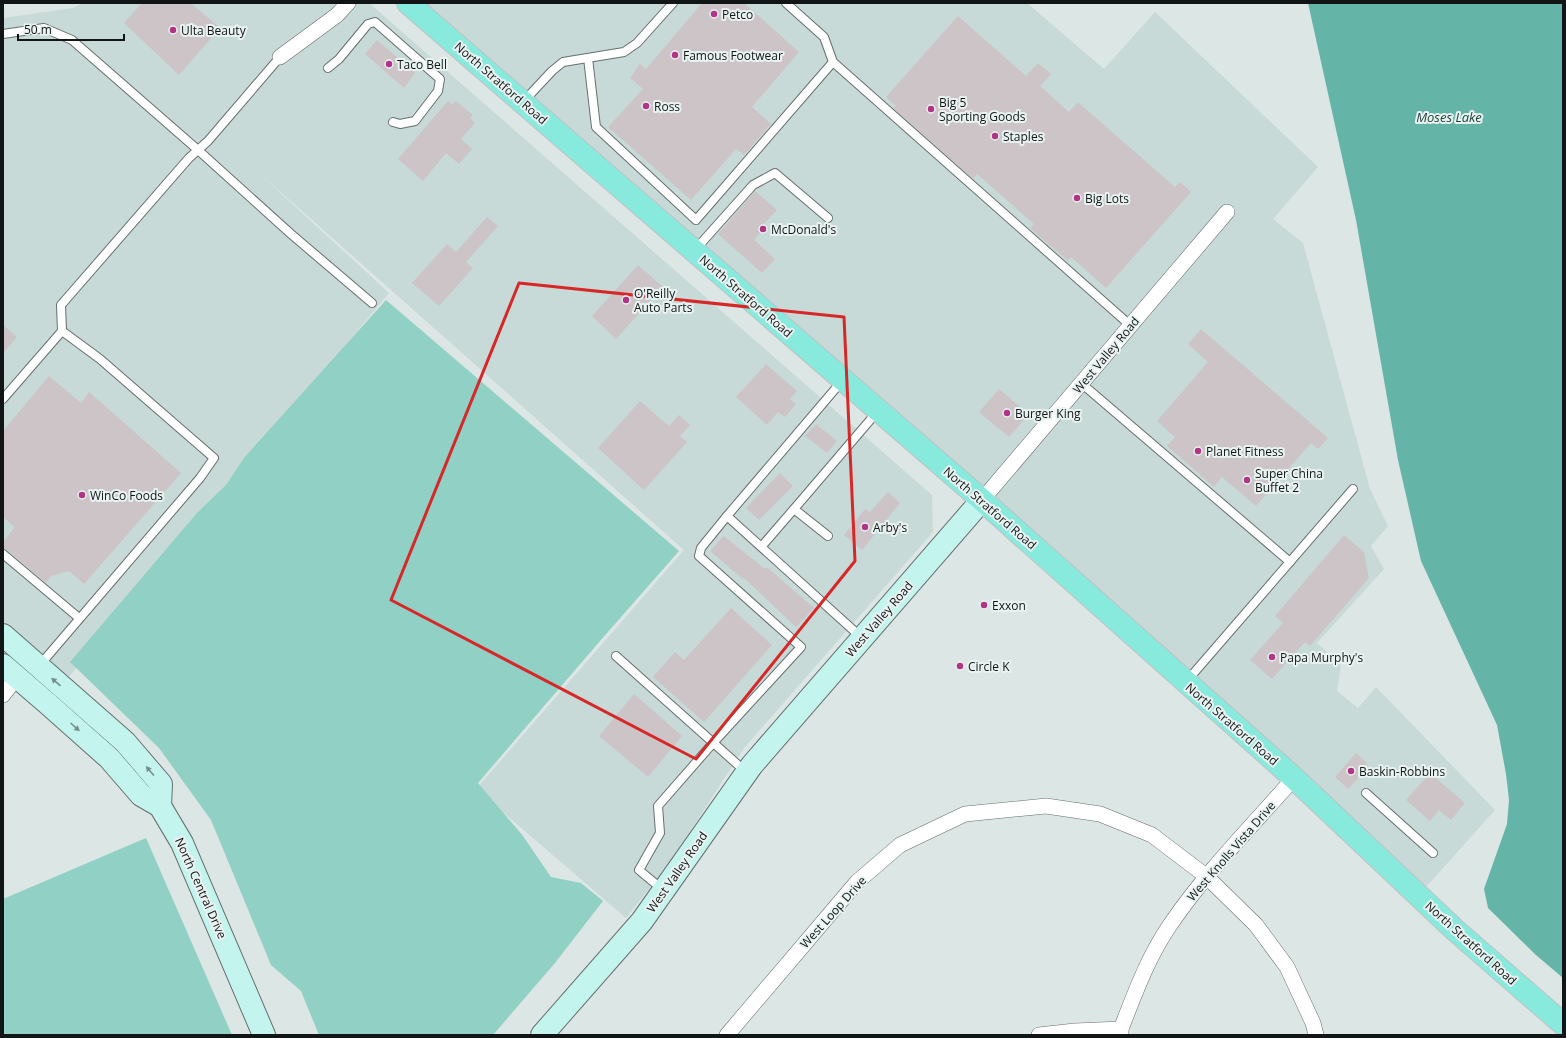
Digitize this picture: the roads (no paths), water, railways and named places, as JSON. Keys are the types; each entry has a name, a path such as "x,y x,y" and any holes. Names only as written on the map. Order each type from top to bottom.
{"main road":[{"name":"North Stratford Road","path":"408,3 982,500 1294,778 1455,930 1563,1024"},
{"name":"West Valley Road","path":"542,1035 642,921 746,772 982,500"},
{"path":"3,635 24,674"},
{"name":"North Central Drive","path":"24,674 125,742 162,784 160,806 182,842 264,1035"}],"street":[{"path":"280,57 327,23 348,3"},
{"name":"West Valley Road","path":"982,500 1227,212"},
{"path":"3,695 24,674"},
{"name":"West Knolls Vista Drive","path":"1121,1032 1141,977 1170,926 1206,876 1294,778"},
{"name":"West Loop Drive","path":"727,1035 858,882 900,845 965,814 1046,806 1100,814 1152,835 1206,876 1256,925 1287,967 1313,1023 1316,1035"},
{"path":"1039,1035 1075,1031 1121,1032"}],"lane":[{"path":"523,102 552,71 563,62 624,52 637,43 673,3"},
{"path":"786,3 824,37 833,62 1131,326"},
{"path":"328,68 338,59 368,24 374,22 440,79 438,91 415,121 400,124 393,122"},
{"path":"3,34 44,28 72,40 198,150 291,234 372,303"},
{"path":"3,399 62,331 61,305 189,158 208,141 280,57"},
{"path":"588,58 596,127 696,220 833,62"},
{"path":"695,251 753,185 775,173 828,218"},
{"path":"24,674 79,618 200,478 214,458 100,359 62,331"},
{"path":"663,891 639,870 660,833 658,806 713,743 801,647 699,556 701,548 843,380"},
{"path":"1081,383 1290,562"},
{"path":"762,546 878,410"},
{"path":"1185,682 1353,489"},
{"path":"794,509 828,536"},
{"path":"727,516 863,638"},
{"path":"3,554 79,618"},
{"path":"616,656 746,772"},
{"path":"1366,793 1434,853"}],"water":[{"name":"Moses Lake","path":"1308,3 1563,3 1563,978 1536,955 1488,908 1484,889 1507,824 1509,800 1497,725 1421,561 1398,460 1356,220"}],"place":[{"name":"Petco","path":"714,14"},
{"name":"Ulta Beauty","path":"173,30"},
{"name":"Famous Footwear","path":"675,55"},
{"name":"Taco Bell","path":"389,64"},
{"name":"Ross","path":"646,106"},
{"name":"Big 5 Sporting Goods","path":"931,109"},
{"name":"Staples","path":"995,136"},
{"name":"Big Lots","path":"1077,198"},
{"name":"McDonald's","path":"763,229"},
{"name":"O'Reilly Auto Parts","path":"626,300"},
{"name":"Burger King","path":"1007,413"},
{"name":"Planet Fitness","path":"1198,451"},
{"name":"Super China Buffet 2","path":"1247,480"},
{"name":"WinCo Foods","path":"82,495"},
{"name":"Arby's","path":"865,527"},
{"name":"Exxon","path":"984,605"},
{"name":"Papa Murphy's","path":"1272,657"},
{"name":"Circle K","path":"960,666"},
{"name":"Baskin-Robbins","path":"1351,771"}]}
